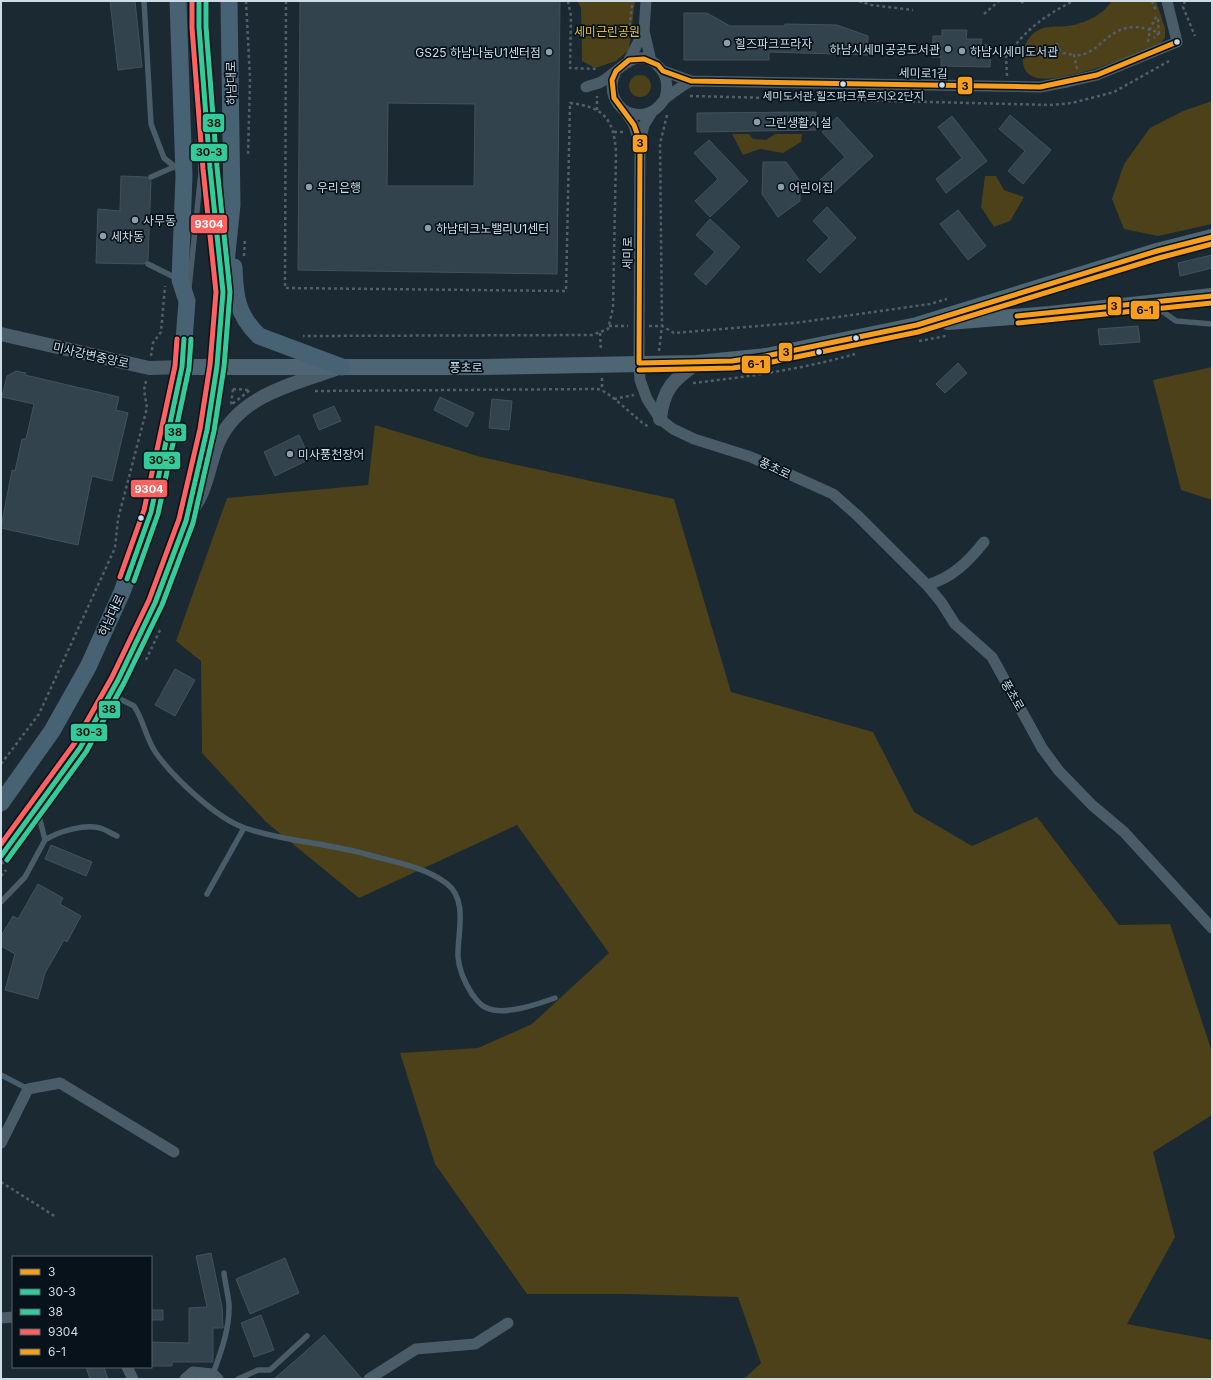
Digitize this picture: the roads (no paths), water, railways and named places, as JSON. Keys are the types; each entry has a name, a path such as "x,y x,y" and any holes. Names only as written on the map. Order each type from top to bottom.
{"main road":[{"name":"하남대로","path":"1,803 52,731 88,667 122,592 151,512 169,434 182,367 187,301 173,276 180,171 178,1"},
{"name":"하남대로","path":"1,856 37,809 115,699 186,522 207,430 218,366 223,292 232,205 230,1"},
{"path":"232,205 235,292 237,303 249,326 259,336 342,366"},
{"path":"639,364 698,364 766,356 917,325 1157,251 1212,238"},
{"path":"917,325 1212,296"},
{"name":"풍초로","path":"182,367 482,367 639,364"}],"street":[{"path":"646,1 644,31 651,61"},
{"name":"세미로1길","path":"663,71 691,81 1040,87 1098,75 1177,42 1167,1"},
{"path":"640,142 634,125 626,111 614,98 601,91 586,86 600,82 616,72 629,60 644,31"},
{"path":"629,60 637,58 651,61 663,71 667,80 665,98 660,106 652,112 644,125 640,142"},
{"path":"614,98 612,80 616,72"},
{"path":"665,98 691,81"},
{"path":"626,111 634,114 652,112"},
{"name":"세미로","path":"639,364 640,142"},
{"name":"미사강변중앙로","path":"1,334 149,368 182,367"},
{"name":"풍초로","path":"639,364 643,390 657,424 751,456 833,494 858,516 927,585 941,602 955,624 992,656 1042,748 1059,771 1092,805 1124,832 1212,928"},
{"path":"657,424 663,399 670,385 678,377 698,364"},
{"path":"186,522 202,492 219,441 242,410 269,393 342,366"},
{"path":"927,585 939,582 954,574 984,542"},
{"path":"1,1143 28,1089 60,1083 174,1152"},
{"path":"1,1318 12,1317"},
{"path":"369,1379 416,1349 475,1344 508,1323"},
{"path":"128,1368 133,1379"},
{"path":"185,1379 193,1372 215,1377"}],"lane":[{"path":"144,1 151,124 164,158 180,171"},
{"path":"187,301 201,172 192,1"},
{"path":"199,1 210,168 223,292"},
{"path":"151,177 180,171"},
{"path":"148,264 173,276"},
{"path":"1150,303 1176,321 1212,324"},
{"path":"115,699 129,700"},
{"path":"115,699 134,706 152,748 184,784 217,811 244,828 292,840 351,850 415,867 448,884 458,903 460,917 458,957 464,980 478,1002 487,1009 509,1010 555,998"},
{"path":"37,809 45,840"},
{"path":"1,902 25,877 45,840 61,832 88,828 102,828 117,836"},
{"path":"207,894 244,828"},
{"path":"1,1075 28,1089"},
{"path":"215,1377 227,1327 229,1304 224,1273"},
{"path":"238,1379 258,1370 270,1370 307,1336"}],"place":[{"name":"힐즈파크프라자","path":"727,43"},
{"name":"하남시세미공공도서관","path":"948,49"},
{"name":"하남시세미도서관","path":"962,51"},
{"name":"GS25 하남나눔U1센터점","path":"549,52"},
{"name":"세미도서관.힐즈파크푸르지오2단지","path":"843,84"},
{"name":"그린생활시설","path":"757,122"},
{"name":"우리은행","path":"309,187"},
{"name":"어린이집","path":"781,187"},
{"name":"사무동","path":"135,220"},
{"name":"하남테크노밸리U1센터","path":"428,228"},
{"name":"세차동","path":"103,236"},
{"name":"미사풍천장어","path":"290,454"}],"park label":[{"name":"세미근린공원","path":"607,31"}]}
